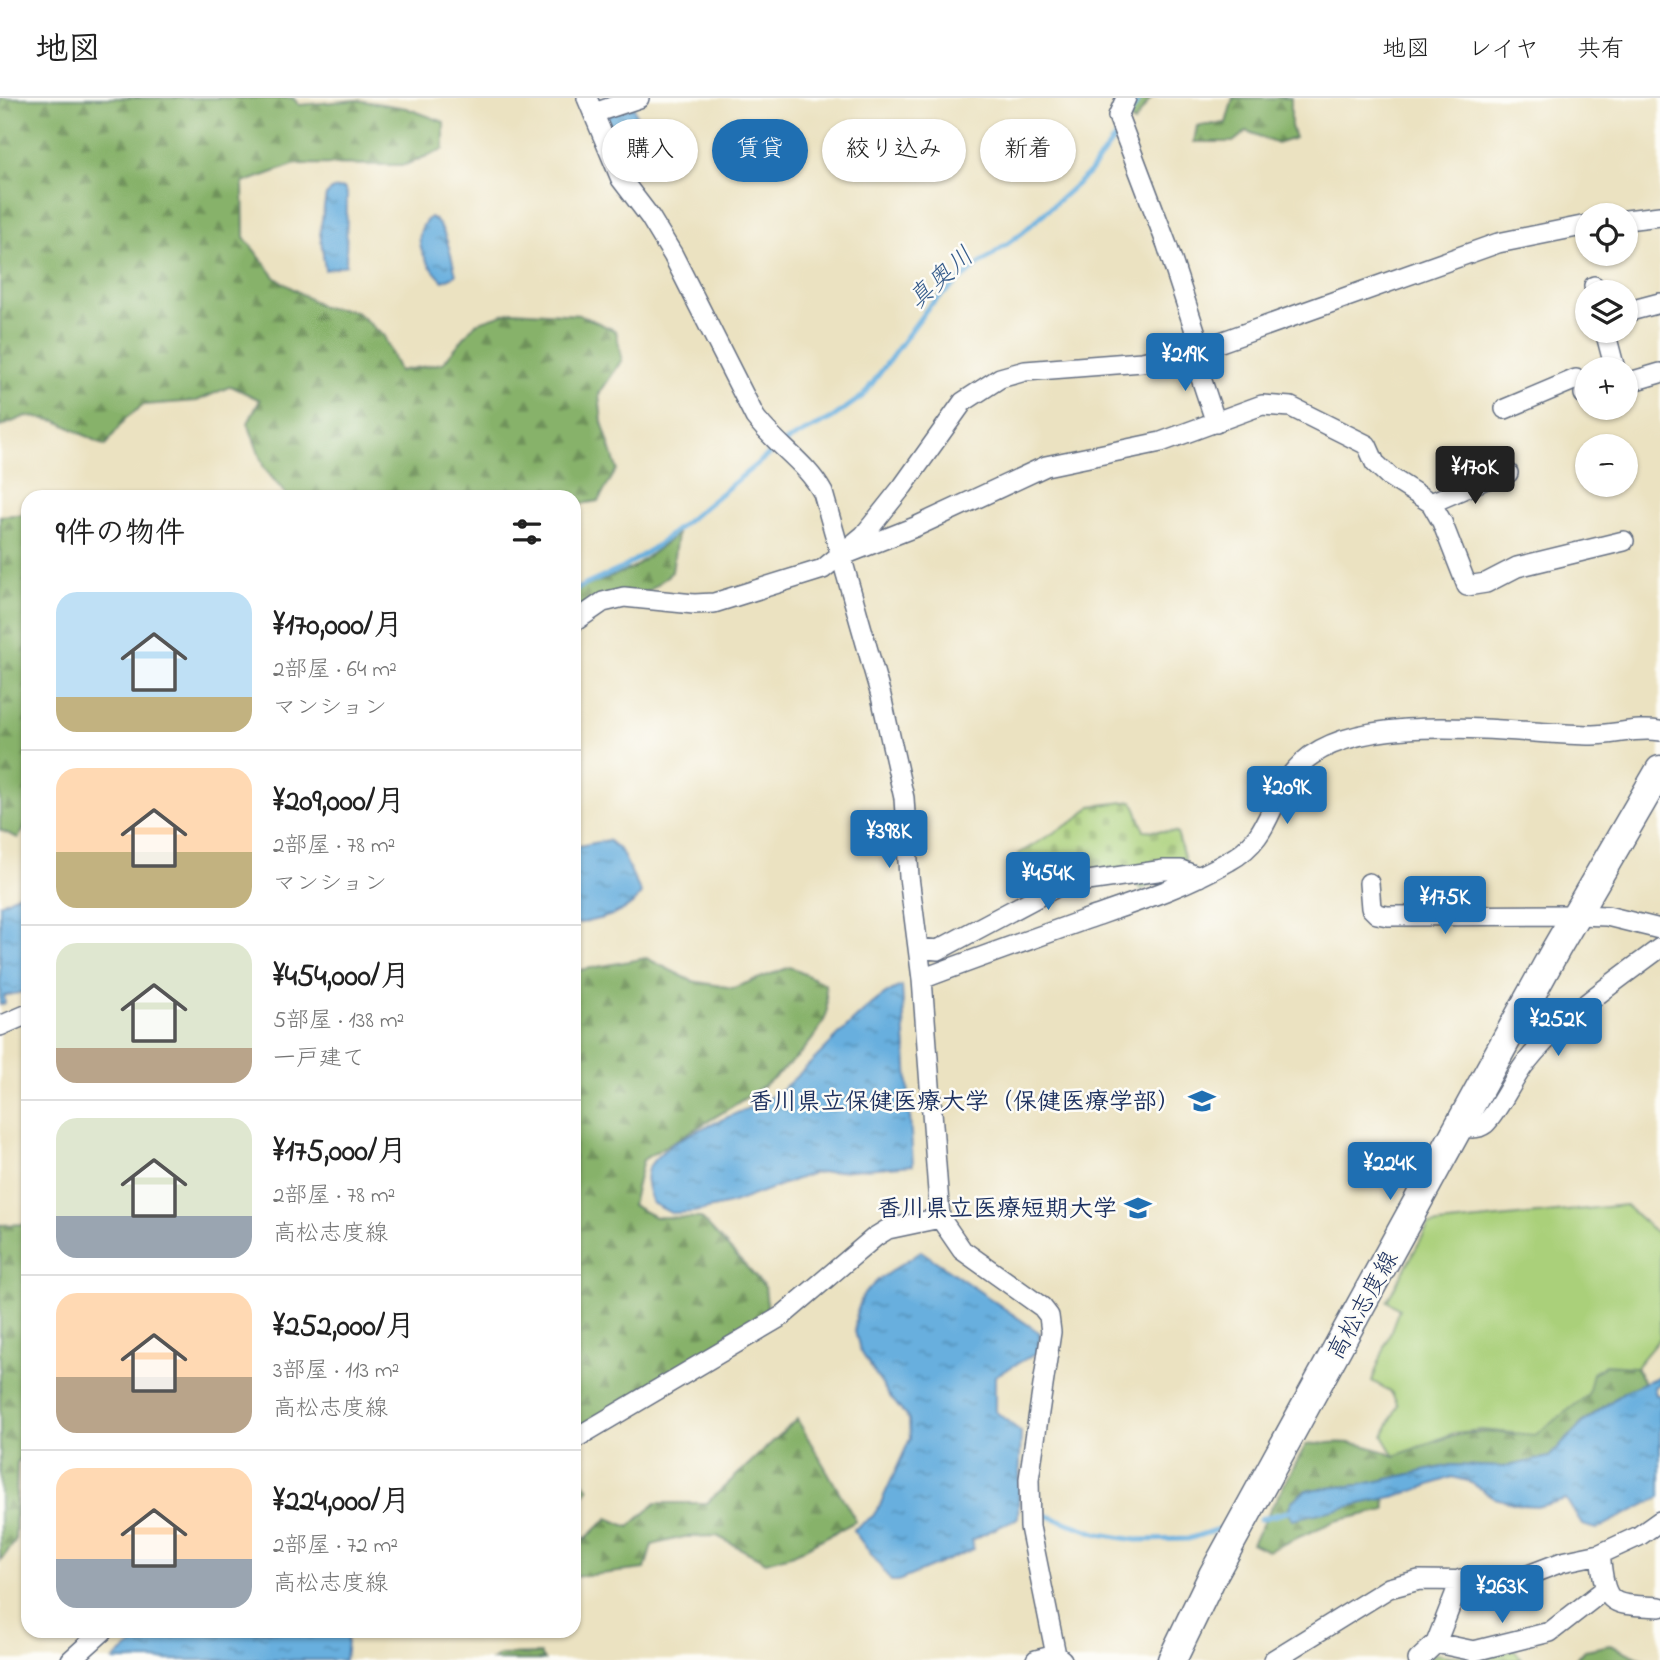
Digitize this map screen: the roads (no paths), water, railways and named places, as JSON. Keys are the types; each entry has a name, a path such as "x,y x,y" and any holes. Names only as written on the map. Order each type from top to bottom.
{"main road":[{"name":"高松志度線","path":"1172,1660 1213,1575 1576,915 1660,769"}],"street":[{"path":"639,98 590,106 621,179 673,255 755,417 769,435 813,474 823,494 895,748 904,798 922,979 940,1218 962,1250 1042,1307 1049,1316 1051,1332 1038,1400 1029,1507 1030,1527 1059,1657 1036,1660"},
{"path":"1126,98 1118,116 1167,245 1216,423"},
{"path":"1638,219 1660,216"},
{"path":"581,617 603,602 624,597 694,604 735,599 823,569 864,535 904,486 949,419 978,390 1000,378 1025,372 1142,362 1197,350 1499,243 1575,227"},
{"path":"1638,309 1660,303"},
{"path":"1638,379 1660,373"},
{"path":"1505,409 1575,391"},
{"path":"840,557 915,527 1046,466 1161,442 1262,405 1291,407 1367,445 1375,463 1390,477 1431,503 1442,522 1467,586 1486,583 1517,567 1624,541"},
{"path":"1431,503 1484,480 1508,474"},
{"path":"922,979 1175,889 1246,852 1261,835 1281,787 1302,763 1321,747 1350,737 1403,728 1595,735 1645,728 1660,731"},
{"path":"918,948 938,950 1059,886 1164,870 1181,870 1199,877"},
{"path":"1369,883 1371,908 1377,914 1388,916 1607,916 1660,929"},
{"path":"1459,1126 1473,1129 1484,1124 1509,1085 1552,1034 1595,996 1660,948"},
{"path":"0,1026 21,1017"},
{"path":"581,1435 782,1316 888,1229 940,1218"},
{"path":"1273,1660 1390,1588 1419,1580 1495,1581 1523,1577 1562,1562 1600,1554 1639,1536 1660,1521"},
{"path":"1600,1554 1604,1590 1612,1600 1624,1605 1660,1607"},
{"path":"1418,1660 1436,1643 1461,1580"},
{"path":"1436,1643 1474,1651 1550,1632 1604,1590"},
{"path":"71,1660 95,1638"}],"water":[{"path":"634,107 637,119 604,119 606,116"},
{"path":"344,188 347,194 346,265 325,270 320,232 326,195 333,189"},
{"path":"430,217 441,227 456,275 443,281 426,259 420,242 423,225"},
{"path":"608,840 621,851 641,893 630,906 602,918 581,922 581,846"},
{"path":"21,893 21,992 4,996 5,1003 0,1005 0,904"},
{"path":"902,986 913,1165 813,1173 730,1204 694,1212 671,1213 652,1203 647,1175 649,1167 660,1154 691,1134 778,1092 873,1003"},
{"path":"921,1251 1040,1333 1038,1352 995,1376 995,1411 1021,1432 1018,1518 971,1540 974,1549 898,1581 891,1581 853,1530 873,1516 880,1505 910,1439 909,1420 888,1394 860,1350 855,1331 856,1315 863,1295 878,1280"},
{"path":"1660,1376 1660,1384 1654,1387 1656,1395 1660,1395 1660,1497 1597,1529 1582,1525 1566,1499 1541,1506 1520,1505 1495,1498 1468,1481 1452,1477 1405,1494 1293,1519 1287,1512 1292,1501 1306,1490 1360,1485 1452,1465 1504,1467 1549,1457 1584,1422 1625,1391"},
{"path":"141,1638 347,1638 345,1660 113,1660"}],"waterway":[{"name":"真奥川","path":"1127,119 1140,98"},
{"name":"真奥川","path":"785,442 832,418 863,396 929,306 1022,233 1088,174 1118,134"},
{"name":"真奥川","path":"581,587 623,568 659,544 773,451"},
{"path":"1034,1511 1099,1534 1136,1540 1188,1539 1228,1526"},
{"path":"1260,1519 1287,1512"}],"place":[{"name":"香川県立保健医療大学（保健医療学部）","path":"1202,1101"},
{"name":"香川県立医療短期大学","path":"1138,1208"}]}
